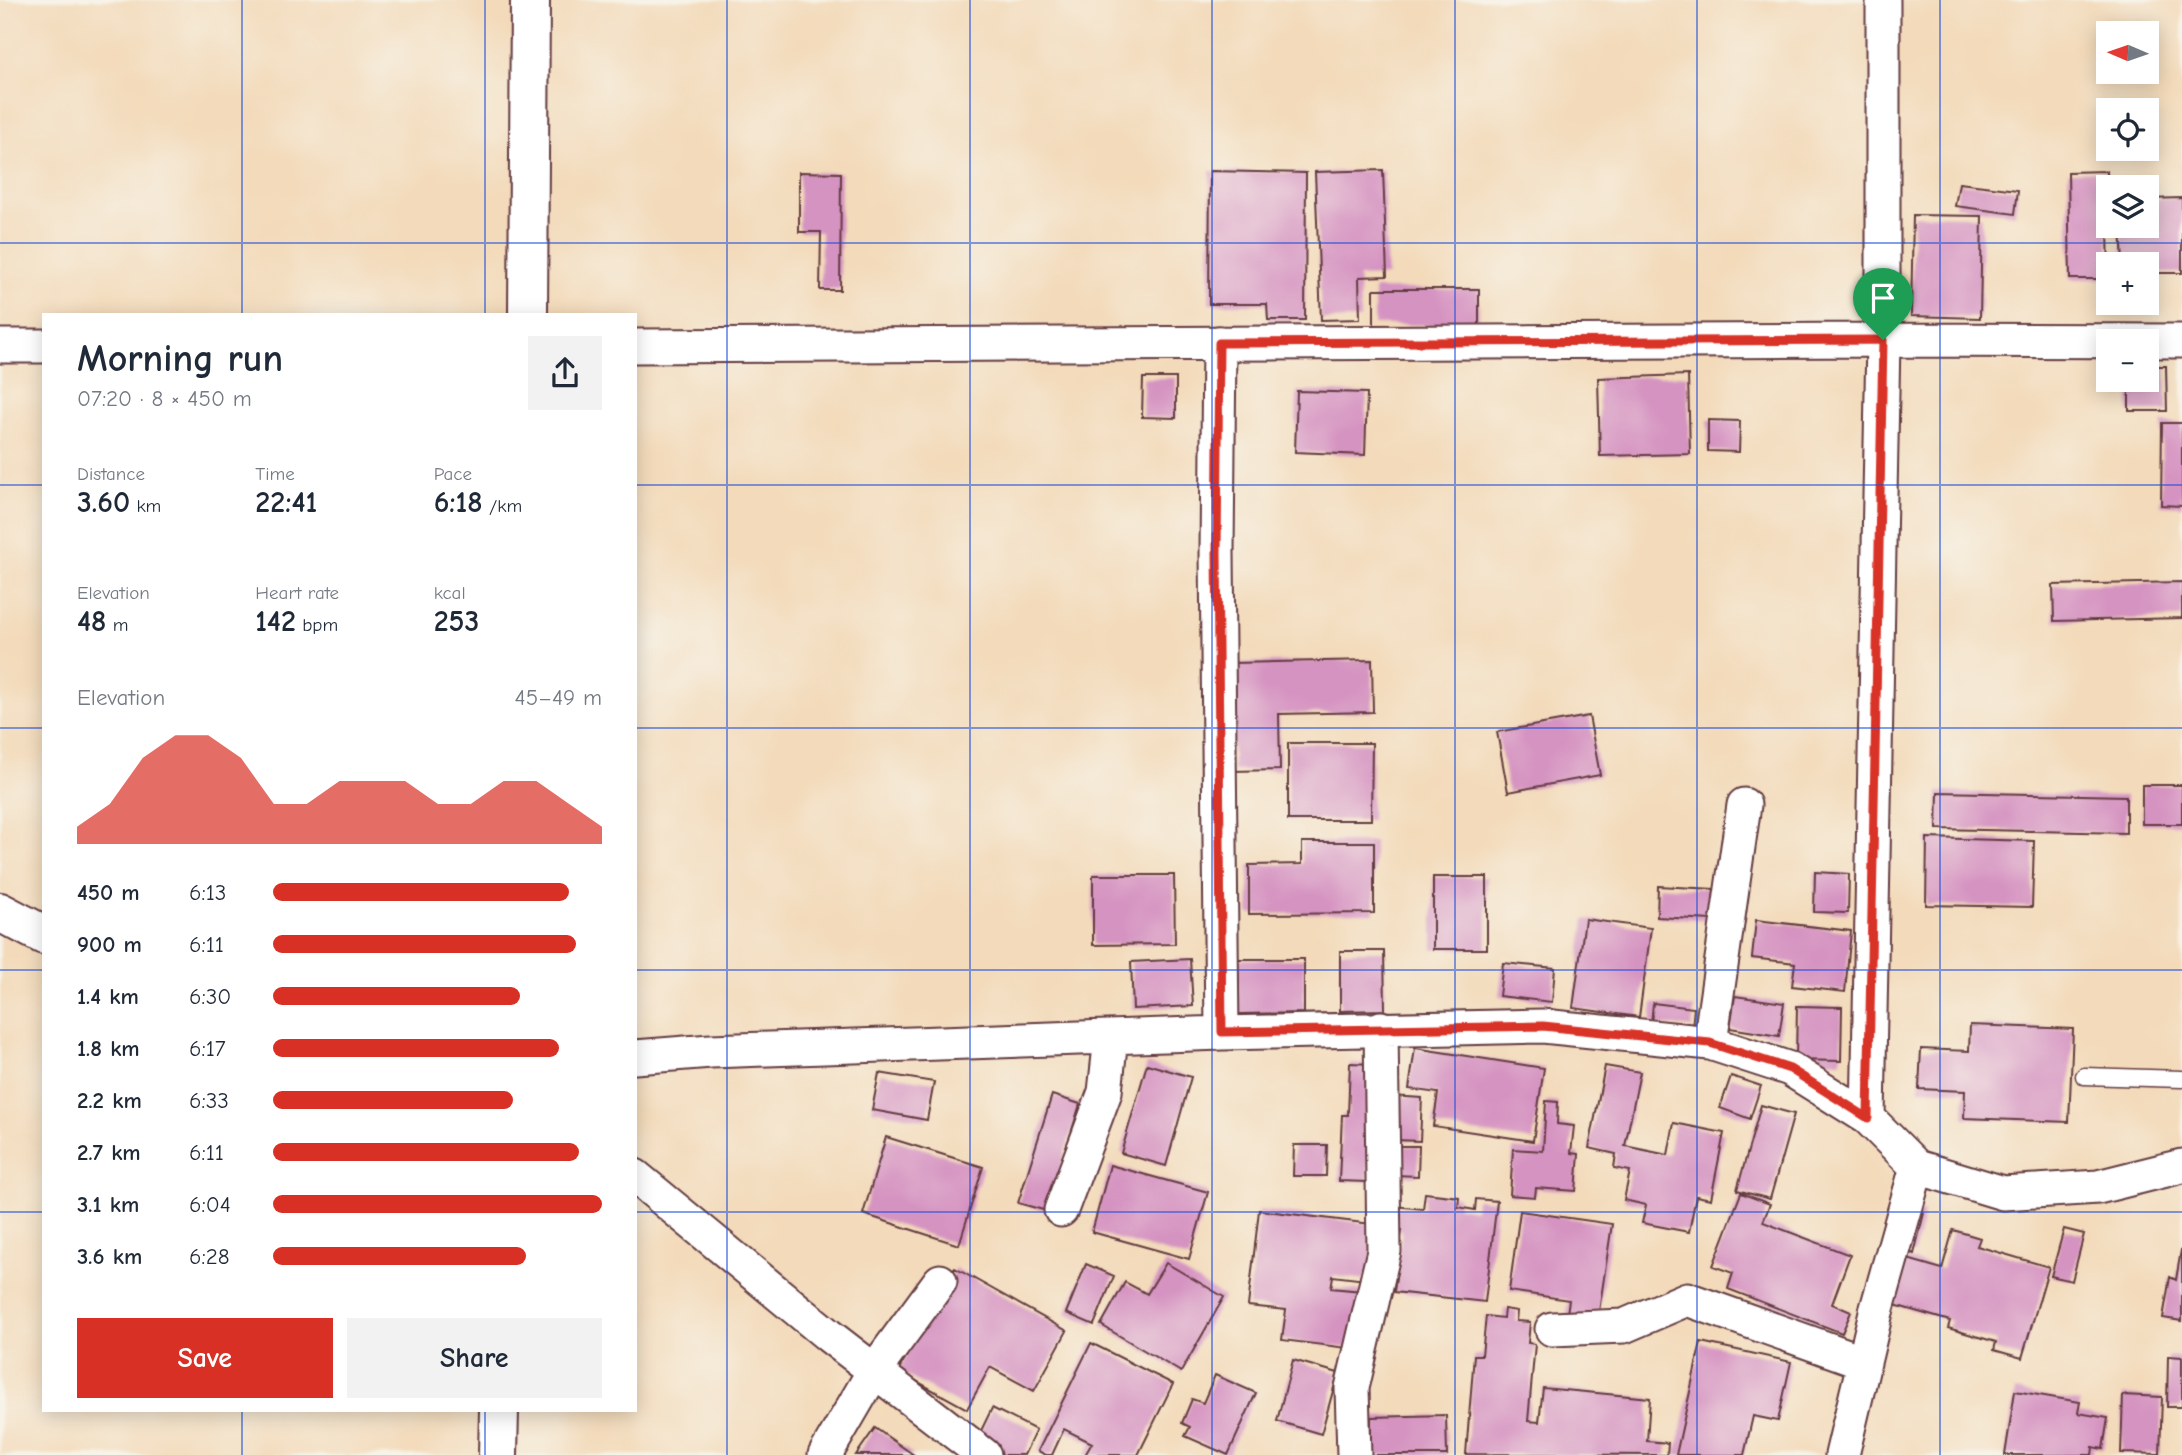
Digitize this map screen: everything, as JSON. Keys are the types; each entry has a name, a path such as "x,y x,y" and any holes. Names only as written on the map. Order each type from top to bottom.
{"street":[{"path":"528,313 530,0"},
{"path":"1868,1118 1883,340 1883,0"},
{"path":"637,345 2182,341"},
{"path":"1219,343 1217,552 1222,1032"},
{"path":"0,346 42,346"},
{"path":"1710,1043 1744,805"},
{"path":"0,912 42,934"},
{"path":"637,1057 711,1051 1222,1032 1543,1026 1710,1043 1790,1069 1868,1118 1917,1167 2003,1193 2098,1187 2182,1166"},
{"path":"1354,1455 1352,1388 1384,1251 1381,1028"},
{"path":"1061,1210 1105,1092 1111,1037"},
{"path":"1842,1455 1864,1362 1917,1167"},
{"path":"637,1178 828,1335 984,1455"},
{"path":"825,1455 874,1371 940,1281"},
{"path":"1552,1329 1624,1326 1687,1299 1864,1362"},
{"path":"498,1455 499,1412"}],"lane":[{"path":"2084,1076 2182,1079"}],"building":[{"path":"1383,170 1387,276 1359,277 1360,319 1321,320 1315,172"},
{"path":"1210,171 1306,173 1305,320 1268,320 1267,304 1209,304"},
{"path":"2107,171 2107,175 2096,175 2096,238 2108,238 2108,252 2096,252 2096,279 2070,279 2068,172"},
{"path":"799,172 841,173 840,290 820,290 821,232 799,232"},
{"path":"1959,183 2018,190 2015,214 1955,206"},
{"path":"2182,198 2182,273 2159,273 2159,252 2122,252 2122,238 2159,238 2159,199"},
{"path":"1913,215 1982,216 1980,318 1911,316"},
{"path":"1374,289 1479,289 1479,325 1374,325"},
{"path":"2159,366 2166,366 2167,411 2129,411 2129,392 2159,392"},
{"path":"1688,375 1690,454 1600,456 1598,378"},
{"path":"1143,378 1176,378 1176,418 1142,417"},
{"path":"1297,391 1367,393 1365,455 1295,452"},
{"path":"1708,420 1740,421 1739,452 1708,451"},
{"path":"2162,423 2182,423 2182,506 2161,505"},
{"path":"2182,582 2182,618 2054,621 2053,585"},
{"path":"1372,660 1373,712 1279,714 1280,770 1233,771 1231,663"},
{"path":"1589,716 1600,775 1508,792 1497,732"},
{"path":"1288,743 1372,743 1371,820 1288,820"},
{"path":"2142,785 2182,785 2182,824 2142,824"},
{"path":"1938,792 2126,796 2126,833 1937,829"},
{"path":"1927,838 2034,841 2032,907 1926,905"},
{"path":"1302,842 1374,842 1374,913 1249,914 1249,865 1302,864"},
{"path":"1815,872 1849,874 1848,913 1814,912"},
{"path":"1093,875 1174,875 1175,944 1093,945"},
{"path":"1433,877 1487,877 1487,949 1433,949"},
{"path":"1658,886 1714,889 1712,920 1657,917"},
{"path":"1585,919 1651,928 1639,1017 1573,1008"},
{"path":"1756,920 1851,931 1845,992 1792,986 1795,963 1752,958"},
{"path":"1340,951 1384,951 1385,1010 1340,1011"},
{"path":"1190,959 1193,1006 1133,1009 1131,962"},
{"path":"1238,959 1304,959 1304,1013 1238,1014"},
{"path":"1503,963 1555,968 1552,1002 1499,996"},
{"path":"1735,996 1784,1003 1779,1036 1730,1028"},
{"path":"1653,1003 1694,1008 1692,1028 1651,1024"},
{"path":"1797,1006 1842,1007 1841,1061 1796,1060"},
{"path":"1970,1025 2073,1029 2069,1122 1964,1118 1965,1091 1919,1089 1921,1049 1969,1051"},
{"path":"1415,1048 1544,1068 1533,1141 1433,1126 1438,1093 1409,1089"},
{"path":"1350,1063 1372,1064 1368,1182 1339,1181 1342,1115 1348,1115"},
{"path":"1147,1064 1191,1077 1166,1166 1121,1153"},
{"path":"1605,1066 1640,1072 1625,1146 1668,1155 1674,1123 1724,1133 1711,1199 1696,1196 1689,1232 1642,1223 1646,1205 1624,1200 1630,1171 1614,1168 1616,1154 1589,1148"},
{"path":"879,1073 934,1082 927,1120 872,1110"},
{"path":"1731,1076 1761,1086 1750,1119 1720,1108"},
{"path":"1052,1095 1080,1104 1047,1211 1018,1203"},
{"path":"1391,1096 1422,1098 1420,1141 1396,1140"},
{"path":"1546,1101 1558,1102 1557,1124 1574,1126 1571,1153 1579,1154 1576,1191 1536,1188 1535,1197 1510,1195 1513,1149 1543,1151"},
{"path":"1761,1105 1794,1114 1770,1199 1737,1190"},
{"path":"886,1137 983,1167 959,1245 863,1214"},
{"path":"1294,1145 1327,1145 1326,1176 1293,1176"},
{"path":"1396,1146 1419,1146 1418,1176 1395,1175"},
{"path":"1110,1165 1208,1192 1189,1259 1092,1232"},
{"path":"1425,1193 1459,1197 1458,1207 1475,1210 1476,1199 1497,1201 1485,1302 1394,1292 1402,1230 1391,1228 1394,1206 1423,1209"},
{"path":"1741,1193 1770,1204 1763,1222 1850,1255 1832,1304 1851,1312 1842,1333 1728,1289 1733,1273 1713,1266"},
{"path":"1259,1210 1380,1225 1374,1281 1333,1276 1331,1288 1362,1291 1355,1349 1282,1340 1286,1310 1248,1306"},
{"path":"1914,1210 1924,1213 1914,1254 1905,1251"},
{"path":"1520,1211 1612,1224 1597,1325 1566,1320 1569,1300 1509,1291"},
{"path":"2064,1229 2084,1234 2072,1281 2051,1276"},
{"path":"1953,1230 1980,1238 1977,1246 2049,1267 2022,1358 1994,1350 1996,1342 1948,1328 1950,1321 1891,1304 1904,1258 1942,1269"},
{"path":"2181,1250 2182,1321 2163,1318 2170,1277 2176,1280"},
{"path":"1166,1263 1224,1297 1181,1372 1101,1325 1125,1282 1147,1294"},
{"path":"1086,1264 1114,1276 1094,1325 1066,1313"},
{"path":"955,1268 1067,1331 1034,1391 990,1367 967,1409 898,1371"},
{"path":"1504,1309 1517,1311 1516,1321 1530,1322 1528,1343 1535,1344 1528,1421 1539,1422 1543,1388 1650,1398 1647,1441 1668,1443 1667,1455 1466,1454 1474,1355 1482,1355 1486,1316 1503,1318"},
{"path":"1701,1342 1791,1362 1778,1421 1753,1416 1744,1455 1676,1455"},
{"path":"1091,1343 1173,1384 1138,1455 1085,1455 1092,1443 1064,1429 1052,1455 1038,1451"},
{"path":"2168,1356 2182,1357 2182,1407 2167,1407"},
{"path":"1293,1360 1338,1373 1321,1434 1277,1421"},
{"path":"1215,1375 1256,1393 1228,1455 1185,1436 1190,1427 1182,1423 1192,1399 1203,1403"},
{"path":"2015,1391 2080,1402 2078,1413 2108,1418 2103,1449 2093,1447 2092,1455 2005,1455"},
{"path":"2123,1395 2162,1397 2160,1454 2121,1453"},
{"path":"992,1408 1036,1430 1024,1455 999,1455 975,1443"},
{"path":"1446,1415 1447,1455 1366,1455 1366,1441 1371,1441 1371,1417"},
{"path":"875,1428 914,1455 856,1455"}],"route":[{"path":"1883,340 1868,1118 1790,1069 1710,1043 1543,1026 1222,1032 1217,552 1219,343 1883,340"}]}
